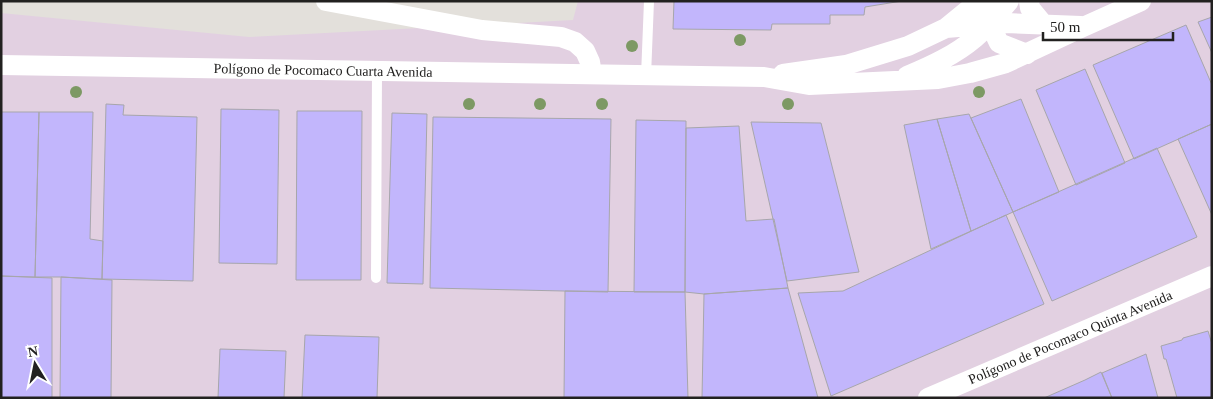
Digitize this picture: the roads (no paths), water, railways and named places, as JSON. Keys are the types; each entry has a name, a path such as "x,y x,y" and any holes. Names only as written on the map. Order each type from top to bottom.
{"street":[{"path":"326,1 482,30 561,37 575,42 584,51 590,62 592,74"},
{"path":"946,28 979,1"},
{"path":"990,1 987,16 999,43 1027,54"},
{"path":"896,81 953,53 973,39 990,24 1009,1"},
{"path":"1029,1 1030,8 1044,25"},
{"name":"Polígono de Pocomaco Cuarta Avenida","path":"764,77 809,85 938,79 970,73 1006,63 1140,1"},
{"name":"Polígono de Pocomaco Cuarta Avenida","path":"1,65 764,77 846,65 908,46 946,28 1006,23 1084,26"},
{"name":"Polígono de Pocomaco Quinta Avenida","path":"928,398 1212,276"}],"lane":[{"path":"646,76 649,1"},
{"path":"376,278 377,71"}]}
